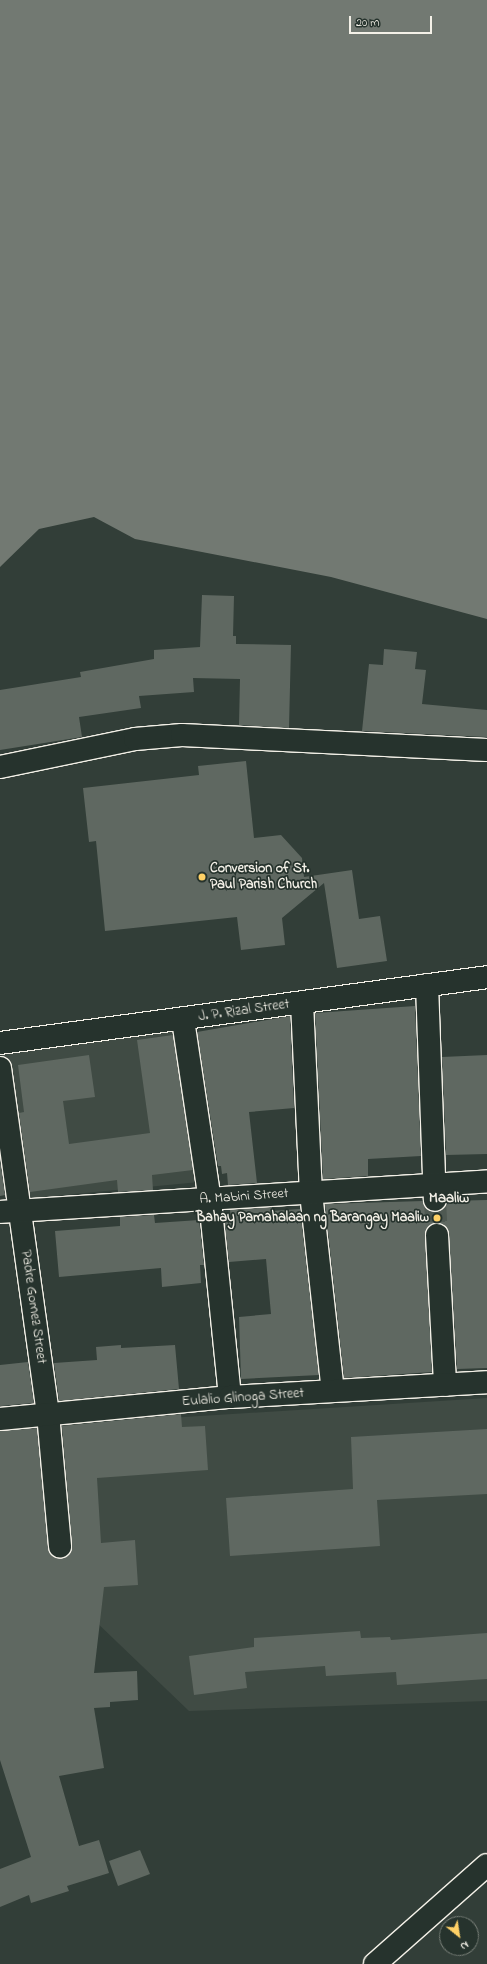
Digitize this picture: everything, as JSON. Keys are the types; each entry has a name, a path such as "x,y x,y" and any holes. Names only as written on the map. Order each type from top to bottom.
{"street":[{"path":"0,767 135,739 182,735 487,750"},
{"name":"J. P. Rizal Street","path":"0,1043 183,1020 487,977"},
{"path":"427,985 435,1192"},
{"path":"302,1003 311,1193 333,1392"},
{"path":"183,1020 210,1200 230,1398"},
{"name":"Padre Gomez Street","path":"0,1068 10,1211 48,1414 60,1546"},
{"name":"A. Mabini Street","path":"10,1211 311,1193 435,1192 487,1181"},
{"path":"437,1235 445,1385"},
{"name":"Eulalio Glinoga Street","path":"0,1419 230,1398 487,1382"},
{"path":"375,1964 487,1865"}],"shaded area":[{"path":"0,0 487,0 487,619 331,577 135,539 94,517 39,529 0,567"},
{"path":"179,1026 199,1182 23,1199 1,1051"},
{"path":"487,1398 487,1701 189,1711 68,1595 57,1425"}],"building":[{"path":"202,595 234,596 233,636 236,636 236,644 291,645 289,728 239,725 240,679 193,678 194,692 139,696 141,708 79,717 82,737 0,750 0,690 81,677 80,672 154,659 154,650 200,647"},
{"path":"384,649 417,652 415,669 426,670 422,704 487,710 487,737 362,731 369,664 383,665"},
{"path":"246,761 254,838 281,835 302,858 304,877 352,870 359,919 380,916 387,961 337,968 324,883 282,918 285,945 241,950 237,917 105,931 96,841 89,842 83,788 199,775 198,766"},
{"path":"415,1006 421,1156 368,1159 368,1176 323,1179 315,1013"},
{"path":"290,1016 294,1108 249,1112 257,1183 228,1185 227,1173 222,1174 221,1166 218,1166 197,1032"},
{"path":"173,1035 193,1170 152,1175 153,1190 118,1192 117,1180 30,1192 19,1113 24,1112 18,1065 89,1055 95,1097 63,1101 69,1144 150,1133 137,1040"},
{"path":"487,1055 487,1154 446,1155 442,1057"},
{"path":"0,1159 5,1195 0,1196"},
{"path":"487,1200 487,1368 457,1369 449,1234 443,1224 436,1223 426,1229 425,1236 432,1372 344,1378 325,1204 423,1201 429,1211 435,1212 442,1210 447,1201"},
{"path":"272,1207 272,1211 300,1209 319,1375 241,1379 239,1317 271,1314 266,1259 229,1262 224,1218 231,1217 230,1210"},
{"path":"154,1215 155,1223 199,1220 204,1265 200,1265 201,1283 162,1287 161,1268 59,1277 55,1231 120,1226 120,1217"},
{"path":"121,1345 121,1348 175,1345 179,1389 59,1401 54,1363 97,1360 96,1347"},
{"path":"28,1362 34,1403 0,1406 0,1365"},
{"path":"181,1414 182,1427 205,1426 208,1470 97,1478 101,1543 135,1540 138,1585 104,1587 94,1673 137,1671 138,1700 110,1702 110,1707 94,1708 104,1768 59,1776 79,1846 99,1840 109,1873 67,1886 69,1891 31,1903 29,1895 0,1907 0,1869 31,1857 0,1760 0,1431 37,1428 48,1547 54,1557 62,1558 71,1552 72,1545 62,1426"},
{"path":"487,1429 487,1494 377,1500 380,1546 230,1556 226,1498 353,1489 351,1437"},
{"path":"360,1631 361,1638 390,1637 391,1640 487,1633 487,1679 397,1685 396,1672 326,1676 325,1666 245,1672 247,1688 194,1695 189,1656 254,1647 254,1638"},
{"path":"140,1850 150,1874 118,1886 109,1861"}],"tunnel":[{"path":"435,1200 437,1235"}],"place":[{"name":"Conversion of St. Paul Parish Church","path":"202,877"},
{"name":"Bahay Pamahalaan ng Barangay Maaliw","path":"437,1218"}],"district":[{"name":"Maaliw","path":"449,1199"}]}
